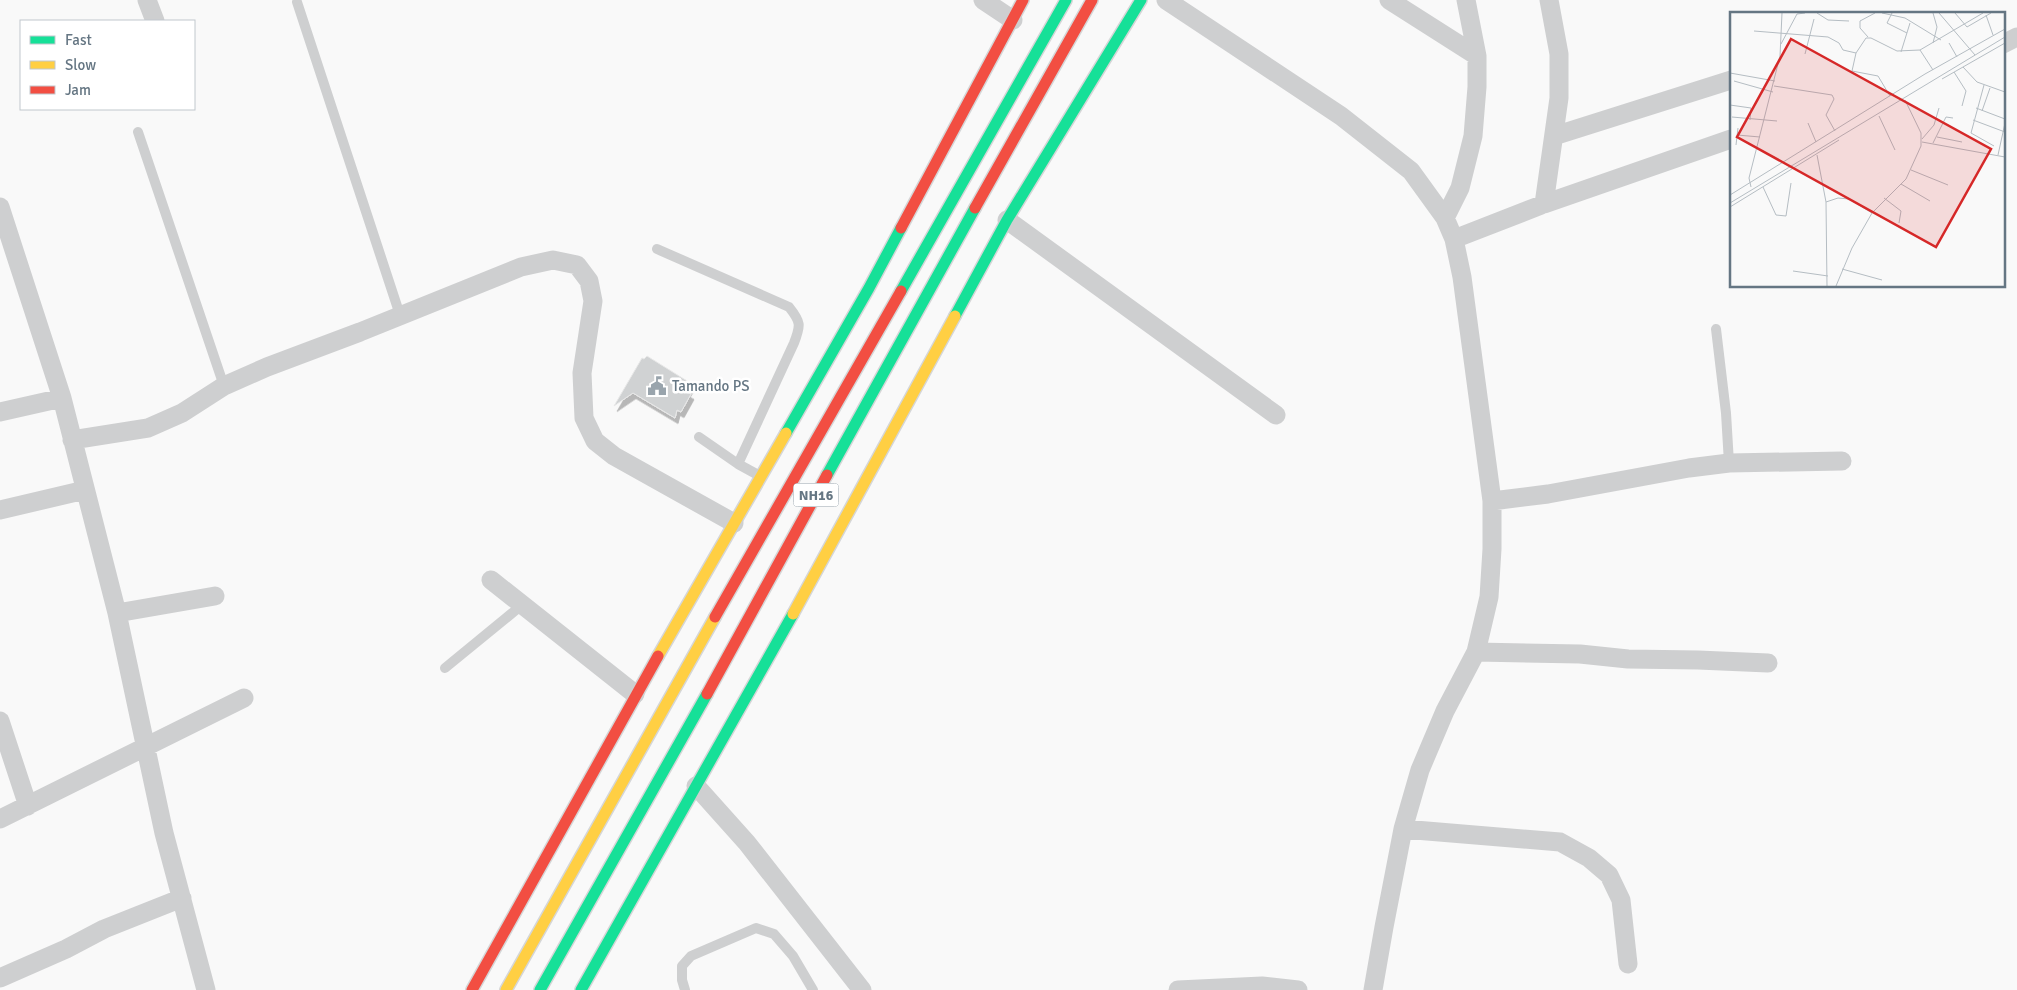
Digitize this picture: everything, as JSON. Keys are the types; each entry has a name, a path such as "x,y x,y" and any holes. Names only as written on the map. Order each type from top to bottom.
{"main road":[{"path":"472,990 636,694 869,288 1023,0"},
{"name":"NH16","path":"506,990 659,715 759,543 1066,0"},
{"name":"NH16","path":"540,990 670,760 907,329 1092,0"},
{"path":"581,990 774,647 1007,220 1035,171 1107,58 1140,0"}],"street":[{"path":"147,0 155,20"},
{"path":"982,0 1013,20"},
{"path":"1166,0 1341,116 1411,171 1445,218 1454,239 1462,277 1492,501 1489,597 1476,652 1445,712 1420,770 1403,829 1374,990"},
{"path":"1389,0 1477,56"},
{"path":"1445,218 1460,188 1473,136 1477,88 1477,56 1466,0"},
{"path":"1544,204 1559,98 1559,54 1549,0"},
{"path":"2004,44 2017,37"},
{"path":"1554,136 1730,80"},
{"path":"1454,239 1544,204 1730,139"},
{"path":"0,207 62,398 117,613 164,833 206,990"},
{"path":"1007,220 1276,415"},
{"path":"72,440 148,428 182,413 224,386 267,367 521,267 553,260 577,265 589,281 593,301 582,372 584,418 595,441 614,456 734,524"},
{"path":"0,412 62,398"},
{"path":"1492,501 1548,494 1689,468 1729,463 1842,461"},
{"path":"0,510 85,490"},
{"path":"491,580 636,694"},
{"path":"117,613 215,596"},
{"path":"1476,652 1580,654 1628,660 1768,663"},
{"path":"0,819 244,698"},
{"path":"0,722 28,806"},
{"path":"696,786 747,843 862,990"},
{"path":"1403,829 1560,842 1589,858 1609,875 1621,900 1628,964"},
{"path":"0,978 66,949 104,929 182,898"},
{"path":"0,983 2,990"},
{"path":"1178,990 1262,986 1298,990"}],"lane":[{"path":"298,2 400,315"},
{"path":"138,132 224,386"},
{"path":"657,248 789,307 799,319 800,330 738,464"},
{"path":"1716,329 1726,413 1729,463"},
{"path":"699,437 760,477"},
{"path":"445,668 522,605"},
{"path":"685,990 682,980 682,966 691,956 756,928 774,934 793,956 812,990"}],"building":[{"name":"Tamando PS","path":"647,356 692,384 687,392 691,394 681,412 677,410 675,418 633,393 614,406 642,358 644,359"}],"traffic: fast":[{"path":"901,291 1066,0"},
{"path":"955,316 1007,220 1141,0"},
{"path":"827,475 975,208"},
{"path":"786,433 901,228"},
{"path":"581,990 793,614"},
{"path":"540,990 707,694"}],"traffic: slow":[{"path":"793,614 955,316"},
{"path":"658,656 786,433"},
{"path":"506,990 715,617"}],"traffic: jam":[{"path":"901,228 1023,0"},
{"path":"975,208 1092,0"},
{"path":"715,617 901,291"},
{"path":"707,694 827,475"},
{"path":"472,990 658,656"}],"place":[{"name":"Tamando PS","path":"657,386"}]}
